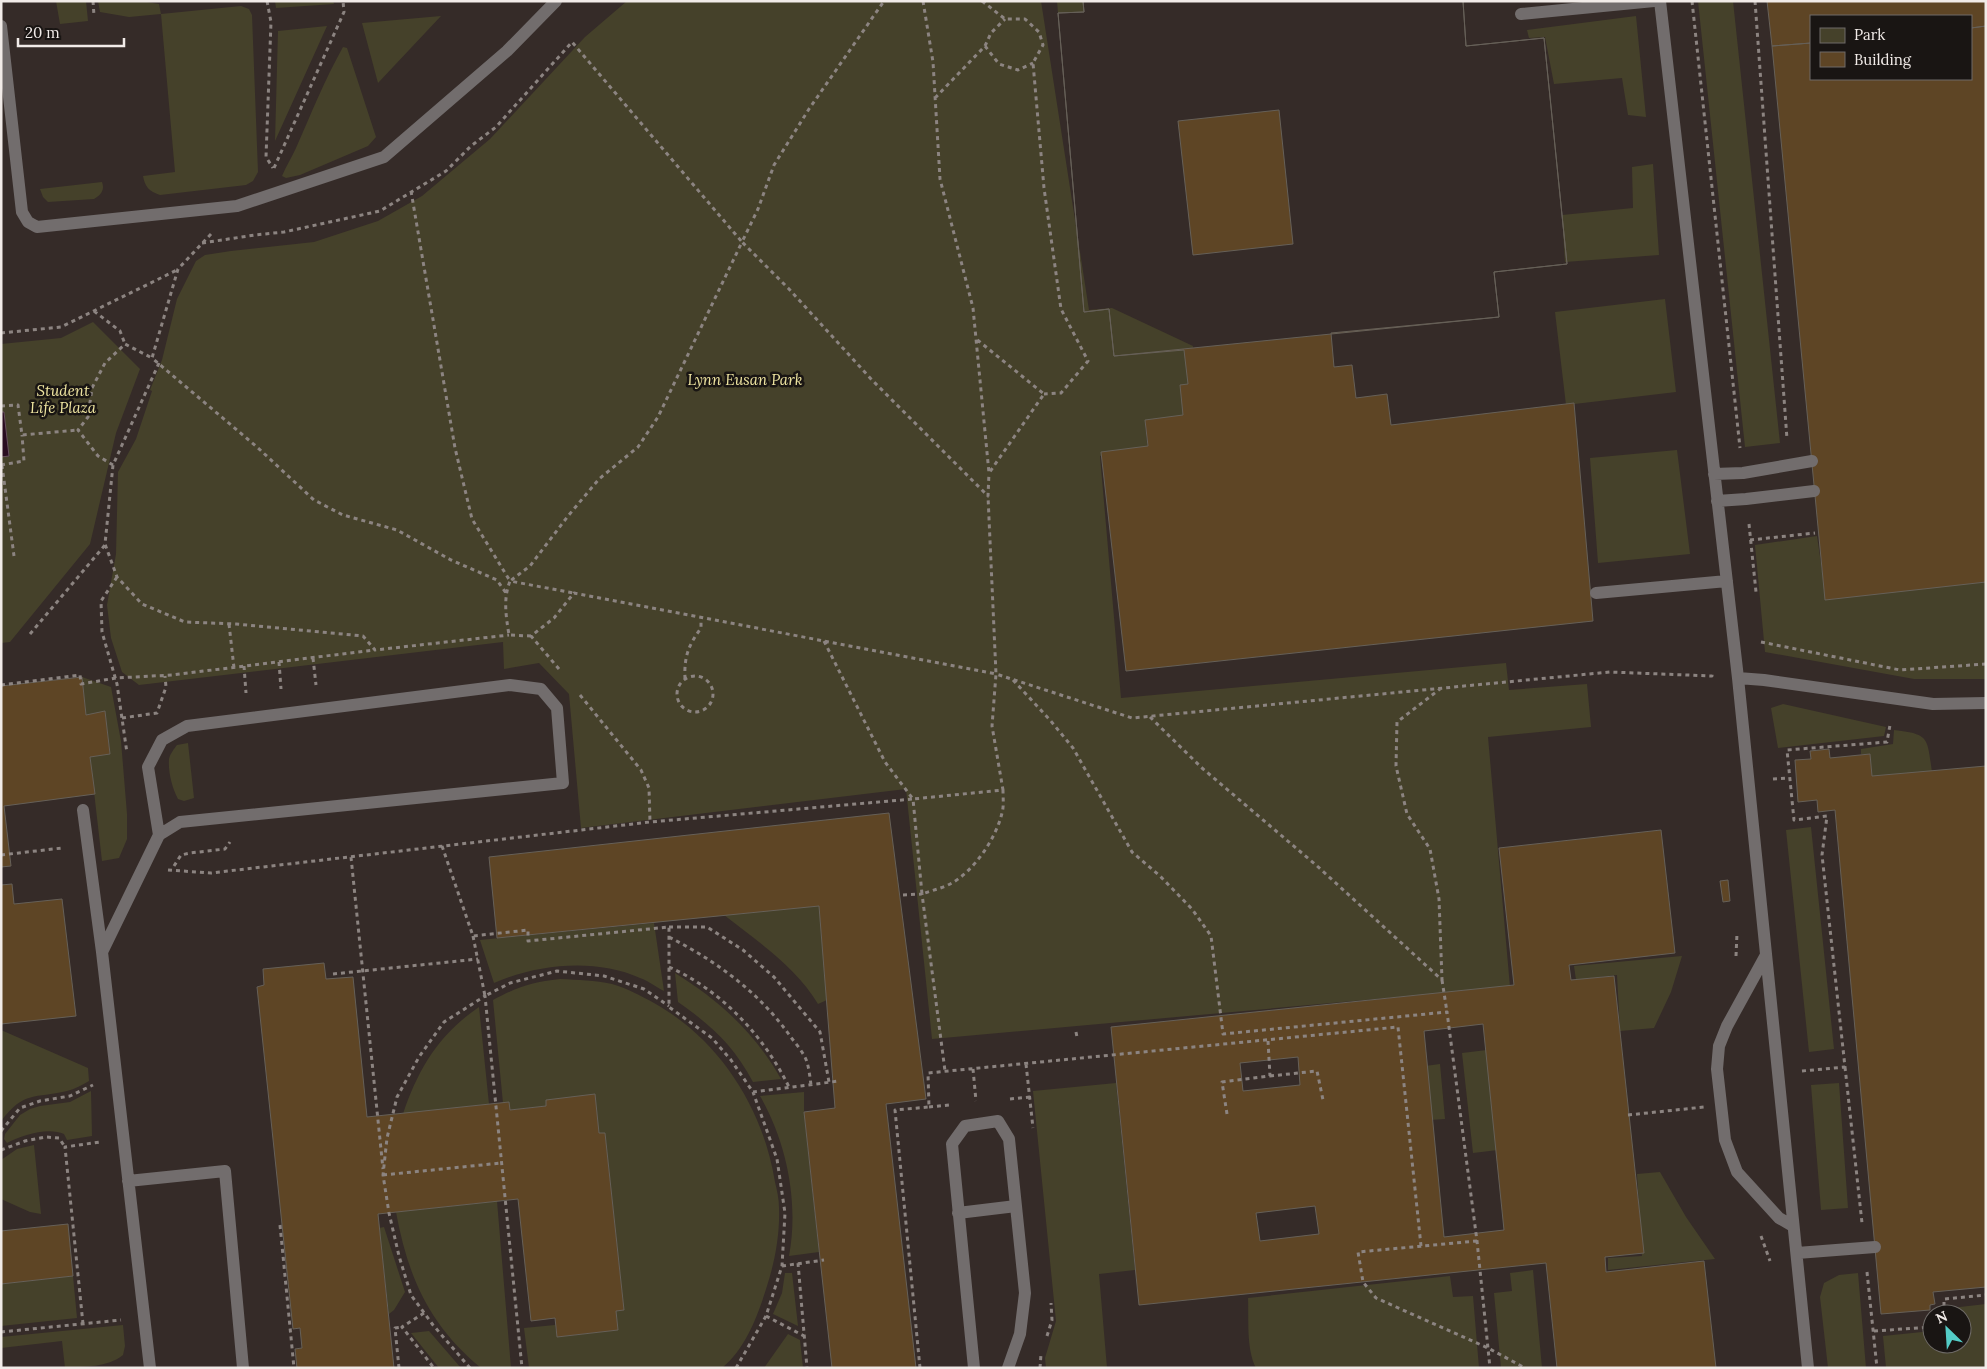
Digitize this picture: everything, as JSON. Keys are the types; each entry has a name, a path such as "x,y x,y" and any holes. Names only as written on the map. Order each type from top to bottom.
{"lane":[{"path":"1,26 22,212 28,222 37,226 237,206 384,157 507,51 556,1"},
{"path":"1521,14 1654,1"},
{"path":"1660,1 1738,678 1808,1368"},
{"path":"1714,474 1743,472 1812,461"},
{"path":"1717,501 1746,500 1814,491"},
{"path":"1596,593 1727,581"},
{"path":"1738,678 1933,704 1986,703"},
{"path":"102,952 159,835 180,822 563,783 557,708 542,689 510,685 187,726 162,740 148,766 159,835"},
{"path":"83,810 102,952 150,1368"},
{"path":"1766,955 1727,1026 1719,1046 1716,1069 1725,1140 1737,1172 1779,1218 1793,1226"},
{"path":"974,1368 952,1144 965,1126 998,1121 1009,1139 1025,1293 1020,1334 1008,1368"},
{"path":"128,1181 224,1171 242,1368"},
{"path":"958,1213 1016,1206"},
{"path":"1797,1253 1870,1247"}],"path":[{"path":"92,1 94,16"},
{"path":"267,1 271,22 266,157 273,168 334,37 344,12 343,1"},
{"path":"509,635 506,593 510,581 530,566 599,479 638,447 658,417 758,209 774,164 809,109 884,1"},
{"path":"903,895 922,894 949,885 969,869 984,851 1000,821 1003,790 992,726 996,674 988,496 989,473 973,308 940,179 933,62 923,1"},
{"path":"975,338 1044,394 1061,393 1088,361 1060,309 1044,188 1033,63 1043,45 1039,32 1025,20 1005,18 982,1"},
{"path":"1692,1 1743,472"},
{"path":"1756,1 1788,448"},
{"path":"935,98 985,46 991,33 1005,18"},
{"path":"202,244 284,232 380,210 446,171 471,146 496,127 572,42 742,242 789,289 872,380 988,496"},
{"path":"985,46 999,64 1018,70 1033,63"},
{"path":"411,191 463,487 472,519 510,581 996,674 1132,718 1610,672 1712,676 1711,666"},
{"path":"1,333 61,327 178,269 237,206"},
{"path":"152,358 178,269"},
{"path":"94,311 120,330 125,344 159,363 257,447 314,500 343,515 397,530 451,560 497,580 506,593"},
{"path":"22,435 78,430 88,417 92,388 105,363 125,344"},
{"path":"159,363 113,465 106,544 117,576 142,604 184,622 364,636 375,650"},
{"path":"989,473 1044,394"},
{"path":"1,406 18,405 22,435 24,461 2,465 4,494 14,556"},
{"path":"78,430 98,456 113,465"},
{"path":"1746,500 1756,596"},
{"path":"1750,540 1815,533"},
{"path":"30,634 106,544"},
{"path":"117,576 101,601 102,632 116,678 127,754"},
{"path":"1,685 80,675 81,684 116,678 165,676 509,635 531,636 554,618 574,593"},
{"path":"685,680 695,676 710,684 712,700 705,709 693,712 682,707 677,696 678,690 685,680 684,664 690,644 701,628 701,617"},
{"path":"229,624 234,668"},
{"path":"1760,634 1764,680"},
{"path":"531,636 559,670"},
{"path":"824,641 885,762 913,799 922,894 945,1071"},
{"path":"1761,642 1900,670 1986,664"},
{"path":"122,718 157,712 166,687 165,676"},
{"path":"1013,680 1073,748 1132,852 1160,876 1192,908 1211,936 1224,1034 1447,1012"},
{"path":"1441,688 1397,722 1396,766 1407,814 1430,850 1439,899 1442,980 1477,1241 1490,1368"},
{"path":"577,692 641,770 649,788 650,822"},
{"path":"1149,717 1202,768 1316,865 1442,980"},
{"path":"1877,1368 1870,1247 1844,1067 1822,855 1827,816 1794,820 1787,750 1888,742 1890,725"},
{"path":"1772,769 1772,779 1789,778"},
{"path":"144,866 171,871 211,873 650,822 1003,790"},
{"path":"1,855 88,845"},
{"path":"442,846 473,936 485,996 522,1368"},
{"path":"351,857 383,1175 399,1256 411,1295 470,1368"},
{"path":"473,936 528,930 528,941 669,927 707,928 743,950 774,977 820,1032 829,1082"},
{"path":"669,927 669,1007"},
{"path":"669,937 724,969 776,1016 807,1061 811,1085"},
{"path":"333,974 478,959"},
{"path":"669,967 687,975 717,997 740,1018 764,1046 790,1087"},
{"path":"383,1175 387,1138 397,1097 419,1057 444,1022 485,996 510,983 557,972 604,976 644,989 712,1038 731,1060 753,1092 777,1160 785,1212 782,1266 766,1316 736,1368"},
{"path":"1114,1055 1398,1027 1421,1246"},
{"path":"1076,1032 1077,1037"},
{"path":"1268,1041 1270,1076"},
{"path":"1778,1074 1844,1067"},
{"path":"1227,1114 1222,1082 1317,1071 1323,1100"},
{"path":"753,1092 840,1081"},
{"path":"1,1131 20,1108 40,1101 70,1096 94,1084 95,1094"},
{"path":"1628,1115 1704,1107"},
{"path":"2,1151 25,1141 46,1137 58,1138 65,1147 83,1324"},
{"path":"65,1147 101,1141"},
{"path":"383,1175 502,1163"},
{"path":"280,1225 294,1368"},
{"path":"1477,1241 1358,1252 1363,1282 1376,1298 1488,1348 1525,1368"},
{"path":"782,1266 824,1260"},
{"path":"798,1263 807,1368"},
{"path":"1944,1304 1944,1300 1986,1295"},
{"path":"399,1368 395,1328 402,1327 424,1313"},
{"path":"766,1316 804,1336"},
{"path":"1,1332 144,1317"},
{"path":"402,1327 434,1368"},
{"path":"1874,1332 1922,1328"}],"green space":[{"path":"56,1 86,1 88,21 60,24"},
{"path":"98,1 141,1 159,4 161,14 129,17 100,12"},
{"path":"275,1 333,1 334,4 276,8"},
{"name":"Lynn Eusan Park","path":"627,1 1041,1 1089,310 1112,308 1193,346 1186,420 1145,423 1148,451 1100,456 1121,698 1506,663 1509,690 1587,684 1591,727 1488,737 1510,987 932,1039 906,789 581,828 569,694 539,663 504,669 503,642 139,685 122,672 111,638 107,605 116,554 118,472 136,439 152,391 150,390 162,360 177,299 196,261 205,255 314,242 378,221 422,196 490,139 585,37"},
{"path":"1057,1 1083,1 1084,12 1058,13"},
{"path":"1698,1 1733,1 1780,443 1745,447"},
{"path":"241,6 249,9 252,15 258,172 253,181 246,185 160,195 146,186 143,176 175,172 161,14"},
{"path":"441,16 378,83 362,23"},
{"path":"1636,16 1646,117 1628,115 1622,78 1554,84 1545,37 1529,38 1527,30"},
{"path":"327,26 275,141 278,31"},
{"path":"343,47 347,48 376,137 368,146 300,175 286,178 282,176"},
{"path":"1653,164 1659,255 1565,262 1562,215 1633,208 1632,167"},
{"path":"102,182 102,192 94,199 48,202 43,197 40,189"},
{"path":"1665,299 1676,392 1566,405 1555,312"},
{"name":"Student Life Plaza","path":"93,322 140,369 116,433 90,544 10,642 1,643 1,344 61,338"},
{"path":"1677,450 1690,554 1598,563 1590,458"},
{"path":"1817,536 1826,598 1986,582 1986,679 1914,679 1765,652 1755,545"},
{"path":"82,677 111,687 121,741 127,814 127,839 119,858 102,861 90,757 110,753 105,712 86,715"},
{"path":"1783,704 1886,727 1884,736 1778,748 1771,708"},
{"path":"1894,730 1914,733 1925,740 1932,772 1872,779 1870,754 1861,754 1861,749 1893,744"},
{"path":"188,743 194,798 184,801 178,799 174,790 169,759 177,745"},
{"path":"1811,827 1834,1049 1809,1052 1786,830"},
{"path":"819,906 827,1000 818,1004 799,978 787,966 724,915"},
{"path":"654,923 664,991 643,979 623,972 586,966 567,966 529,971 494,983 480,940"},
{"path":"1682,956 1671,992 1654,1028 1620,1031 1617,975 1576,980 1574,966"},
{"path":"675,973 707,995 735,1019 760,1047 781,1079 753,1082 746,1069 721,1037 678,1002"},
{"path":"560,979 593,981 618,986 634,992 678,1018 718,1056 735,1079 749,1103 760,1128 769,1155 778,1198 779,1228 775,1257 770,1277 750,1330 738,1351 722,1368 529,1368 524,1328 555,1325 557,1337 618,1330 616,1311 624,1310 605,1133 599,1133 595,1095 546,1100 546,1106 510,1110 509,1102 503,1103 493,1000 525,986"},
{"path":"479,1007 489,1104 403,1114 423,1067 441,1041 452,1029"},
{"path":"1,1030 88,1068 89,1081 70,1090 24,1100 9,1111 1,1121"},
{"path":"1487,1050 1498,1150 1473,1153 1462,1053"},
{"path":"1440,1064 1445,1119 1430,1120 1425,1066"},
{"path":"1116,1083 1135,1270 1099,1274 1107,1368 1046,1368 1045,1358 1056,1321 1033,1091"},
{"path":"1839,1083 1848,1208 1821,1210 1811,1085"},
{"path":"91,1091 92,1136 67,1140 64,1134 50,1131 27,1135 7,1143 4,1139 5,1134 20,1115 30,1109 70,1102"},
{"path":"804,1092 804,1112 819,1252 789,1256 792,1236 792,1215 788,1174 784,1153 777,1133 760,1096"},
{"path":"34,1145 41,1214 30,1212 1,1199 1,1160 17,1149"},
{"path":"1660,1172 1686,1217 1715,1259 1608,1270 1608,1258 1642,1256 1637,1174"},
{"path":"497,1201 511,1368 481,1368 447,1335 434,1317 414,1279 396,1212"},
{"path":"384,1227 405,1292 394,1310 389,1314 379,1228"},
{"path":"1533,1270 1542,1368 1501,1368 1494,1293 1512,1291 1510,1273"},
{"path":"785,1273 792,1273 798,1326 773,1314 782,1293"},
{"path":"1858,1273 1866,1368 1828,1368 1820,1297 1824,1283 1839,1275"},
{"path":"73,1276 77,1318 1,1326 1,1284"},
{"path":"1450,1276 1453,1297 1473,1296 1479,1368 1256,1368 1249,1343 1248,1298"},
{"path":"1986,1304 1986,1368 1886,1368 1883,1336 1922,1332 1922,1354 1972,1354 1972,1306"},
{"path":"123,1325 125,1346 123,1355 103,1364 65,1368 62,1341 1,1348 1,1337"},
{"path":"429,1331 461,1368 439,1368 411,1333"},
{"path":"788,1334 800,1340 803,1368 764,1368"}],"shaded area":[{"path":"1,412 4,412 9,456 1,457"}],"building":[{"path":"1083,1 1463,1 1466,46 1544,38 1567,264 1494,272 1499,317 1331,333 1334,367 1352,365 1356,398 1387,394 1391,425 1574,403 1593,621 1126,671 1101,452 1148,446 1145,420 1183,415 1180,385 1188,384 1184,350 1114,356 1109,309 1084,312 1058,13 1084,12"},
{"path":"1083,1 1463,1 1466,46 1544,38 1567,264 1494,272 1499,317 1114,356 1109,309 1084,312 1058,13 1084,12","holes":["1279,110 1293,244 1193,255 1178,121"]},
{"path":"1767,1 1986,1 1986,26 1972,28 1972,15 1810,15 1810,43 1772,46"},
{"path":"1986,26 1986,582 1825,600 1772,46 1810,43 1810,80 1972,80 1972,28"},
{"path":"82,677 86,715 105,711 110,754 90,757 95,794 4,806 11,866 1,867 1,686"},
{"path":"1829,749 1830,758 1870,754 1872,776 1986,766 1986,1287 1933,1292 1935,1304 1922,1304 1922,1311 1881,1314 1835,810 1818,812 1817,800 1798,802 1795,760 1811,759 1810,751"},
{"path":"889,813 926,1099 886,1104 916,1368 832,1368 804,1112 835,1108 819,906 497,938 489,857"},
{"path":"1661,830 1675,953 1569,965 1571,980 1614,976 1644,1253 1605,1257 1606,1272 1704,1261 1716,1368 1557,1368 1546,1263 1139,1305 1111,1027 1514,985 1499,848","holes":["1483,1024 1504,1230 1444,1237 1424,1031","1298,1057 1300,1085 1243,1091 1240,1063","1315,1206 1319,1234 1260,1241 1256,1213"]},
{"path":"1728,880 1730,901 1723,902 1720,881"},
{"path":"12,884 14,904 62,899 76,1016 1,1024 1,885"},
{"path":"324,963 326,979 353,977 367,1117 509,1102 510,1110 546,1106 546,1100 595,1094 599,1133 605,1133 624,1310 616,1311 618,1330 557,1337 555,1318 531,1321 518,1199 378,1214 394,1368 297,1368 295,1349 302,1348 300,1328 293,1329 257,987 264,985 263,969"},
{"path":"68,1224 73,1276 1,1284 1,1231"}]}
